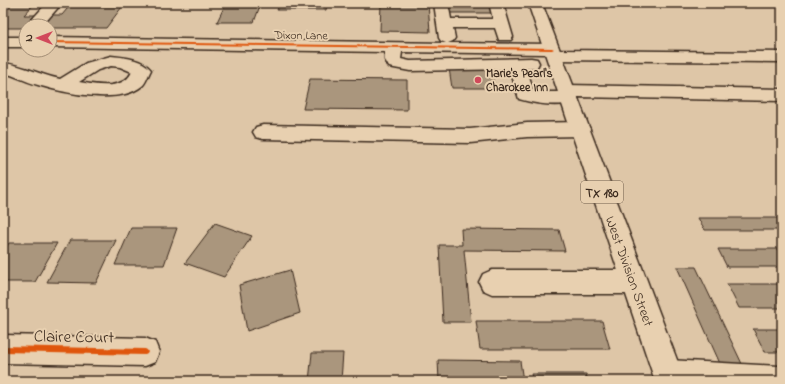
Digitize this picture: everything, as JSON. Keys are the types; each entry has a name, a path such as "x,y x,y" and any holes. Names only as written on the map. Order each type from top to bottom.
{"street":[{"path":"41,18 55,3"},
{"path":"441,3 448,47"},
{"path":"496,3 508,48"},
{"name":"West Division Street","path":"535,3 669,378"},
{"path":"444,24 502,23"},
{"path":"3,42 18,41"},
{"name":"Dixon Lane","path":"58,42 508,48 554,55"},
{"path":"394,46 393,60 395,63 410,66 517,64 554,55 782,58"},
{"path":"517,64 525,94 536,98 568,95 782,95"},
{"path":"3,68 13,69 42,81 64,84"},
{"path":"262,132 470,136 527,130 580,129"},
{"path":"492,282 634,282"},
{"name":"Claire Court","path":"3,349 145,352"},
{"path":"669,378 782,381"}],"building":[{"path":"3,3 35,3 24,15 35,15 32,18 18,18 18,28 3,28"},
{"path":"72,3 125,3 106,28 58,28 58,18 47,18 50,15 62,15"},
{"path":"226,3 261,3 254,22 217,22"},
{"path":"280,3 327,3 326,10 277,10"},
{"path":"381,3 428,3 430,32 380,31"},
{"path":"443,3 488,3 491,13 445,13"},
{"path":"449,68 490,68 495,88 452,88"},
{"path":"310,79 407,80 407,110 303,109"},
{"path":"698,218 782,218 782,230 705,230"},
{"path":"215,223 252,236 224,277 185,263"},
{"path":"131,228 177,228 164,265 115,265"},
{"path":"461,229 559,230 565,251 464,250 471,322 443,322 439,245 462,245"},
{"path":"70,240 116,240 96,283 47,282"},
{"path":"9,243 57,243 35,282 3,282 3,252"},
{"path":"718,249 782,249 782,267 727,267"},
{"path":"677,267 696,267 744,368 722,368"},
{"path":"290,270 300,313 247,331 239,285"},
{"path":"727,284 782,284 782,308 739,308"},
{"path":"476,321 602,321 610,349 480,349"},
{"path":"753,329 782,329 782,352 765,352"},
{"path":"312,353 343,353 341,381 309,381"},
{"path":"438,360 520,361 523,381 439,381"},
{"path":"531,374 586,374 588,381 533,381"}],"cycle path":[{"path":"58,42 552,49"},
{"path":"3,349 145,352"}],"place":[{"name":"Marie's Pearl's Charokee Inn","path":"478,80"}]}
